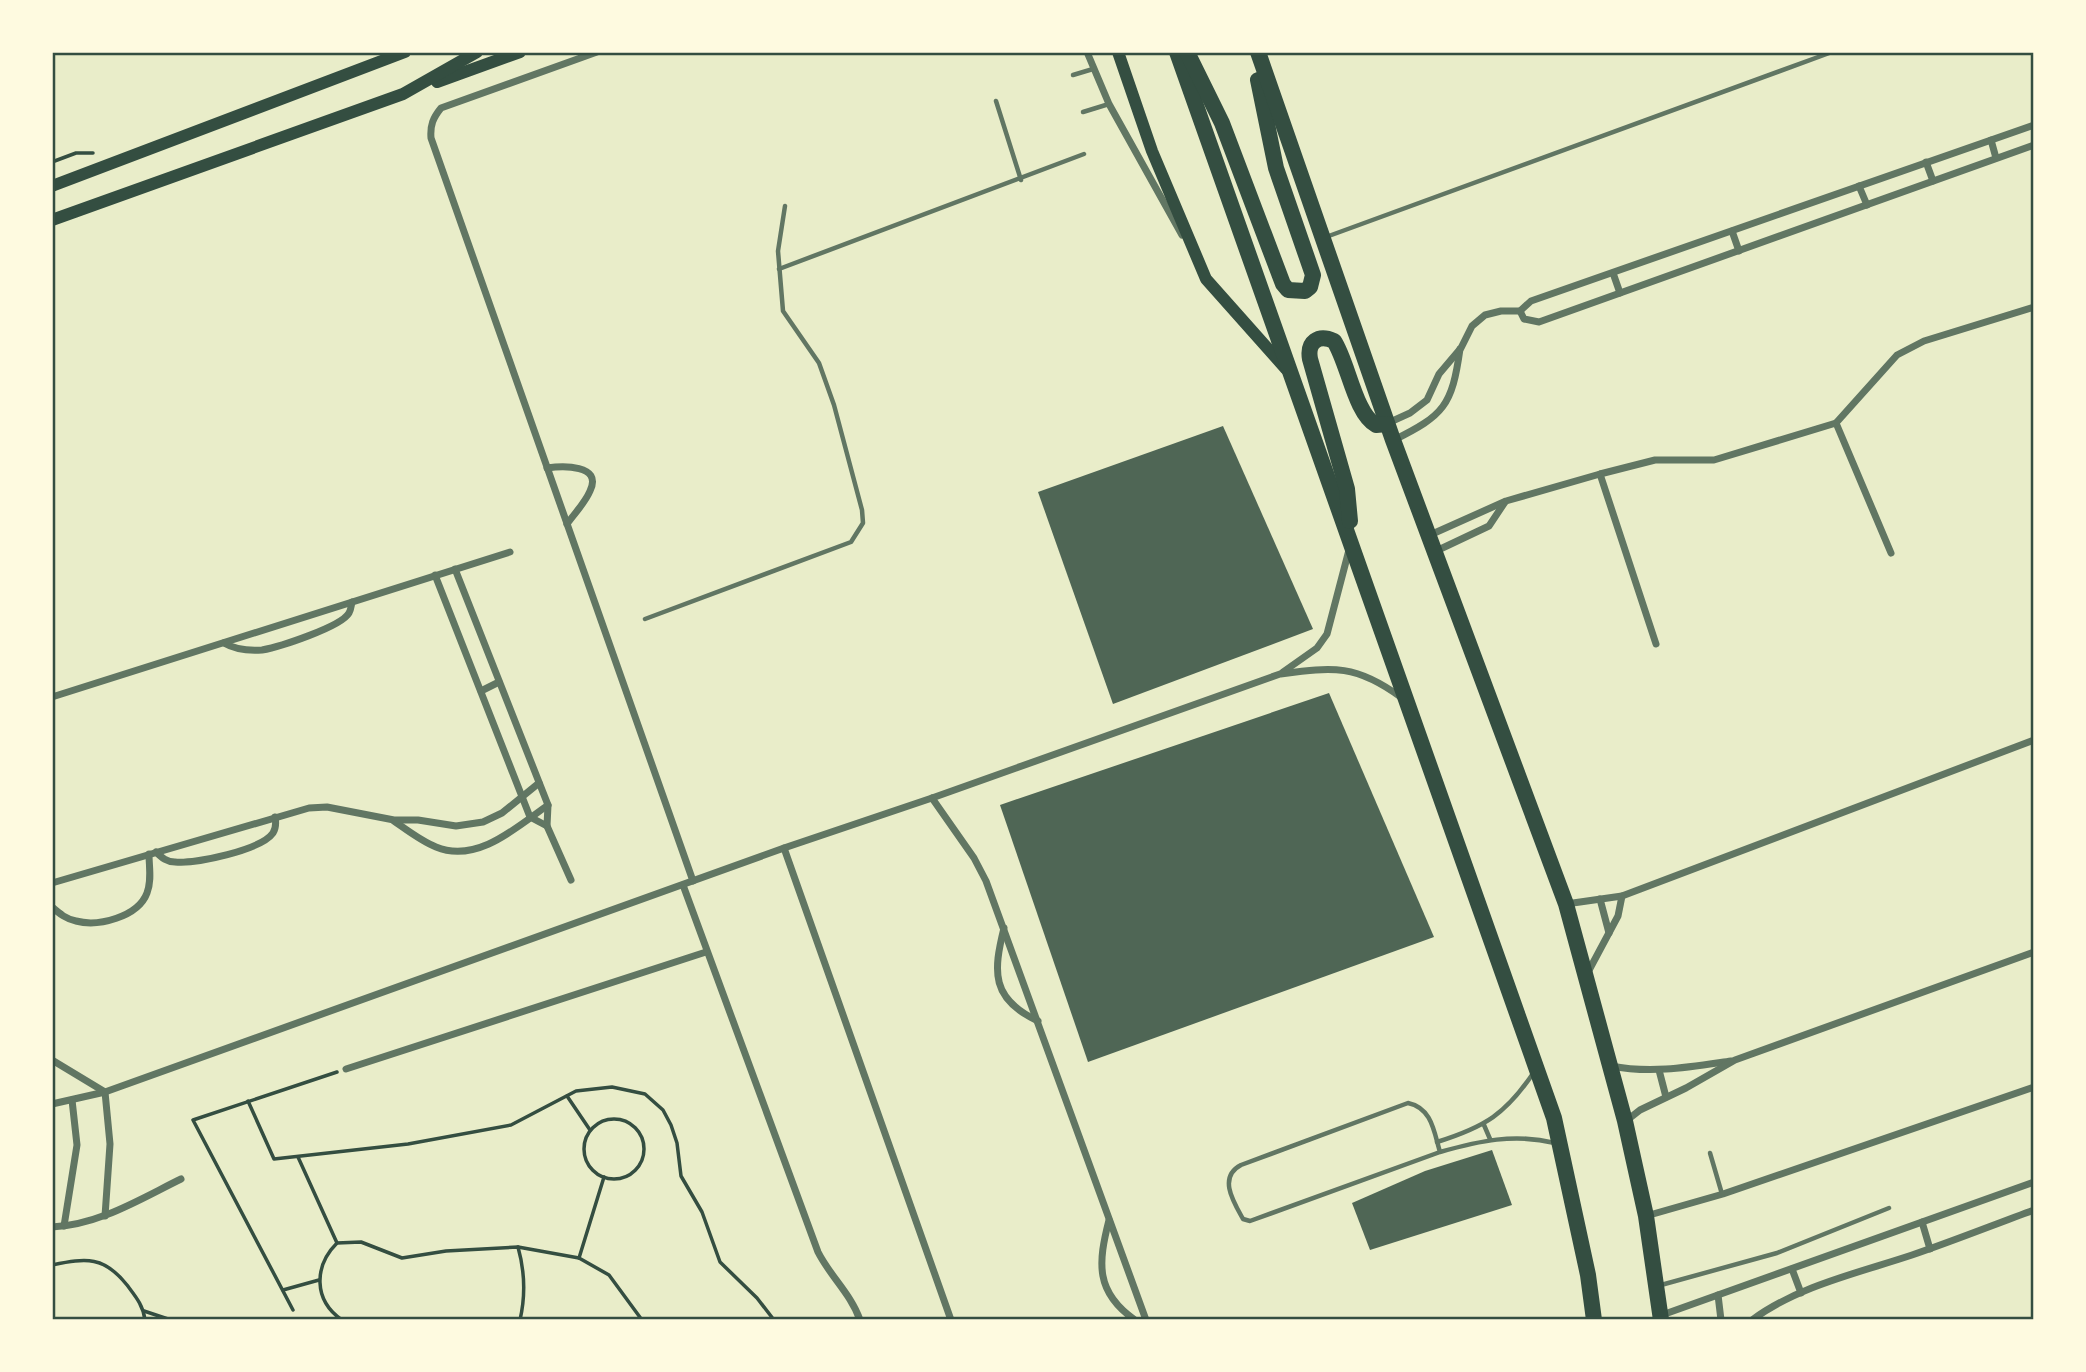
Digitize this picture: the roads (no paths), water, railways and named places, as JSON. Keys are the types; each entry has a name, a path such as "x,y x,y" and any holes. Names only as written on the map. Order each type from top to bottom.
{"highway":[{"path":"1177,52 1554,1118 1588,1275 1594,1320"},
{"path":"1187,52 1222,123 1283,284 1288,290 1305,291 1310,287 1313,275 1276,168 1255,52"},
{"path":"1255,52 1387,424 1566,904 1625,1121 1646,1216 1661,1317"},
{"path":"1351,542 1347,489 1310,359 1310,345 1313,341 1321,338 1334,341 1367,419 1376,425 1387,424"}],"main road":[{"path":"52,186 405,52"},
{"path":"403,94 477,52"},
{"path":"52,220 520,52"},
{"path":"1118,52 1152,151 1206,279 1293,376"}],"street":[{"path":"597,52 441,108 430,127 431,138 692,881"},
{"path":"1087,52 1109,104 1206,279"},
{"path":"1387,424 1410,413 1427,400 1439,374 1461,348 1472,326 1485,315 1501,311 1520,311 1531,302 2034,125"},
{"path":"1991,140 1996,158"},
{"path":"1520,311 1524,319 1539,322 2034,145"},
{"path":"1926,162 1933,181"},
{"path":"1859,186 1867,205"},
{"path":"1732,231 1739,251"},
{"path":"1613,273 1620,293"},
{"path":"1429,535 1506,502 1600,474 1655,460 1714,460 1836,423 1897,355 1924,341 2034,307"},
{"path":"1393,440 1431,421 1440,411 1456,381 1461,348"},
{"path":"1836,423 1891,553"},
{"path":"547,468 578,466 588,473 592,480 591,490 567,524"},
{"path":"1600,474 1656,644"},
{"path":"1434,552 1489,526 1506,502"},
{"path":"1280,674 1317,648 1327,634 1351,542"},
{"path":"52,697 510,552"},
{"path":"455,569 548,805 547,826 570,880"},
{"path":"435,575 530,817 547,826"},
{"path":"225,643 236,649 262,650 303,639 341,620 349,613 352,602"},
{"path":"52,1104 105,1092 1280,674 1325,668 1341,669 1384,685 1406,701"},
{"path":"481,691 499,682"},
{"path":"1566,904 1622,896 2034,740"},
{"path":"52,883 300,810 327,807 394,820 418,820 456,826 483,822 502,813 539,783"},
{"path":"932,799 974,858 986,881 1146,1320"},
{"path":"394,820 435,847 475,849 505,836 548,805"},
{"path":"153,853 174,862 196,861 228,853 260,842 273,833 275,817"},
{"path":"785,848 951,1320"},
{"path":"52,907 64,917 78,922 95,923 118,918 136,907 146,895 153,853"},
{"path":"683,885 818,1252 825,1267 855,1305 860,1320"},
{"path":"1587,974 1610,934 1618,916 1622,896"},
{"path":"1600,899 1610,934"},
{"path":"1004,927 996,970 999,984 1010,1002 1038,1021"},
{"path":"1625,1121 1735,1060 2034,952"},
{"path":"346,1069 706,953"},
{"path":"52,1060 105,1092"},
{"path":"1610,1066 1633,1070 1659,1070 1735,1060"},
{"path":"1659,1070 1666,1097"},
{"path":"1646,1216 1723,1194 2034,1087"},
{"path":"104,1216 110,1144 105,1092"},
{"path":"64,1226 76,1145 72,1100"},
{"path":"52,1227 104,1216 181,1179"},
{"path":"1661,1317 2034,1182"},
{"path":"1752,1320 1767,1309 1801,1293 2034,1210"},
{"path":"1110,1219 1101,1261 1104,1281 1116,1304 1135,1320"},
{"path":"1922,1222 1930,1249"},
{"path":"1792,1269 1801,1293"},
{"path":"1718,1295 1721,1320"}],"lane":[{"path":"1323,238 1832,52"},
{"path":"1073,75 1093,69"},
{"path":"996,101 1021,180"},
{"path":"1083,112 1109,104"},
{"path":"779,269 1021,180 1084,154"},
{"path":"645,619 851,542 863,523 862,510 837,418 819,363 783,311 779,237 785,206"},
{"path":"1437,1142 1484,1125 1520,1094 1537,1069"},
{"path":"1440,1152 1429,1115 1418,1105 1408,1103 1241,1165 1233,1169 1228,1176 1228,1184 1242,1219 1250,1222 1440,1152 1490,1139 1536,1138 1560,1145"},
{"path":"1484,1125 1490,1139"},
{"path":"1710,1153 1723,1194"},
{"path":"1656,1286 1777,1253 1889,1208"}]}
